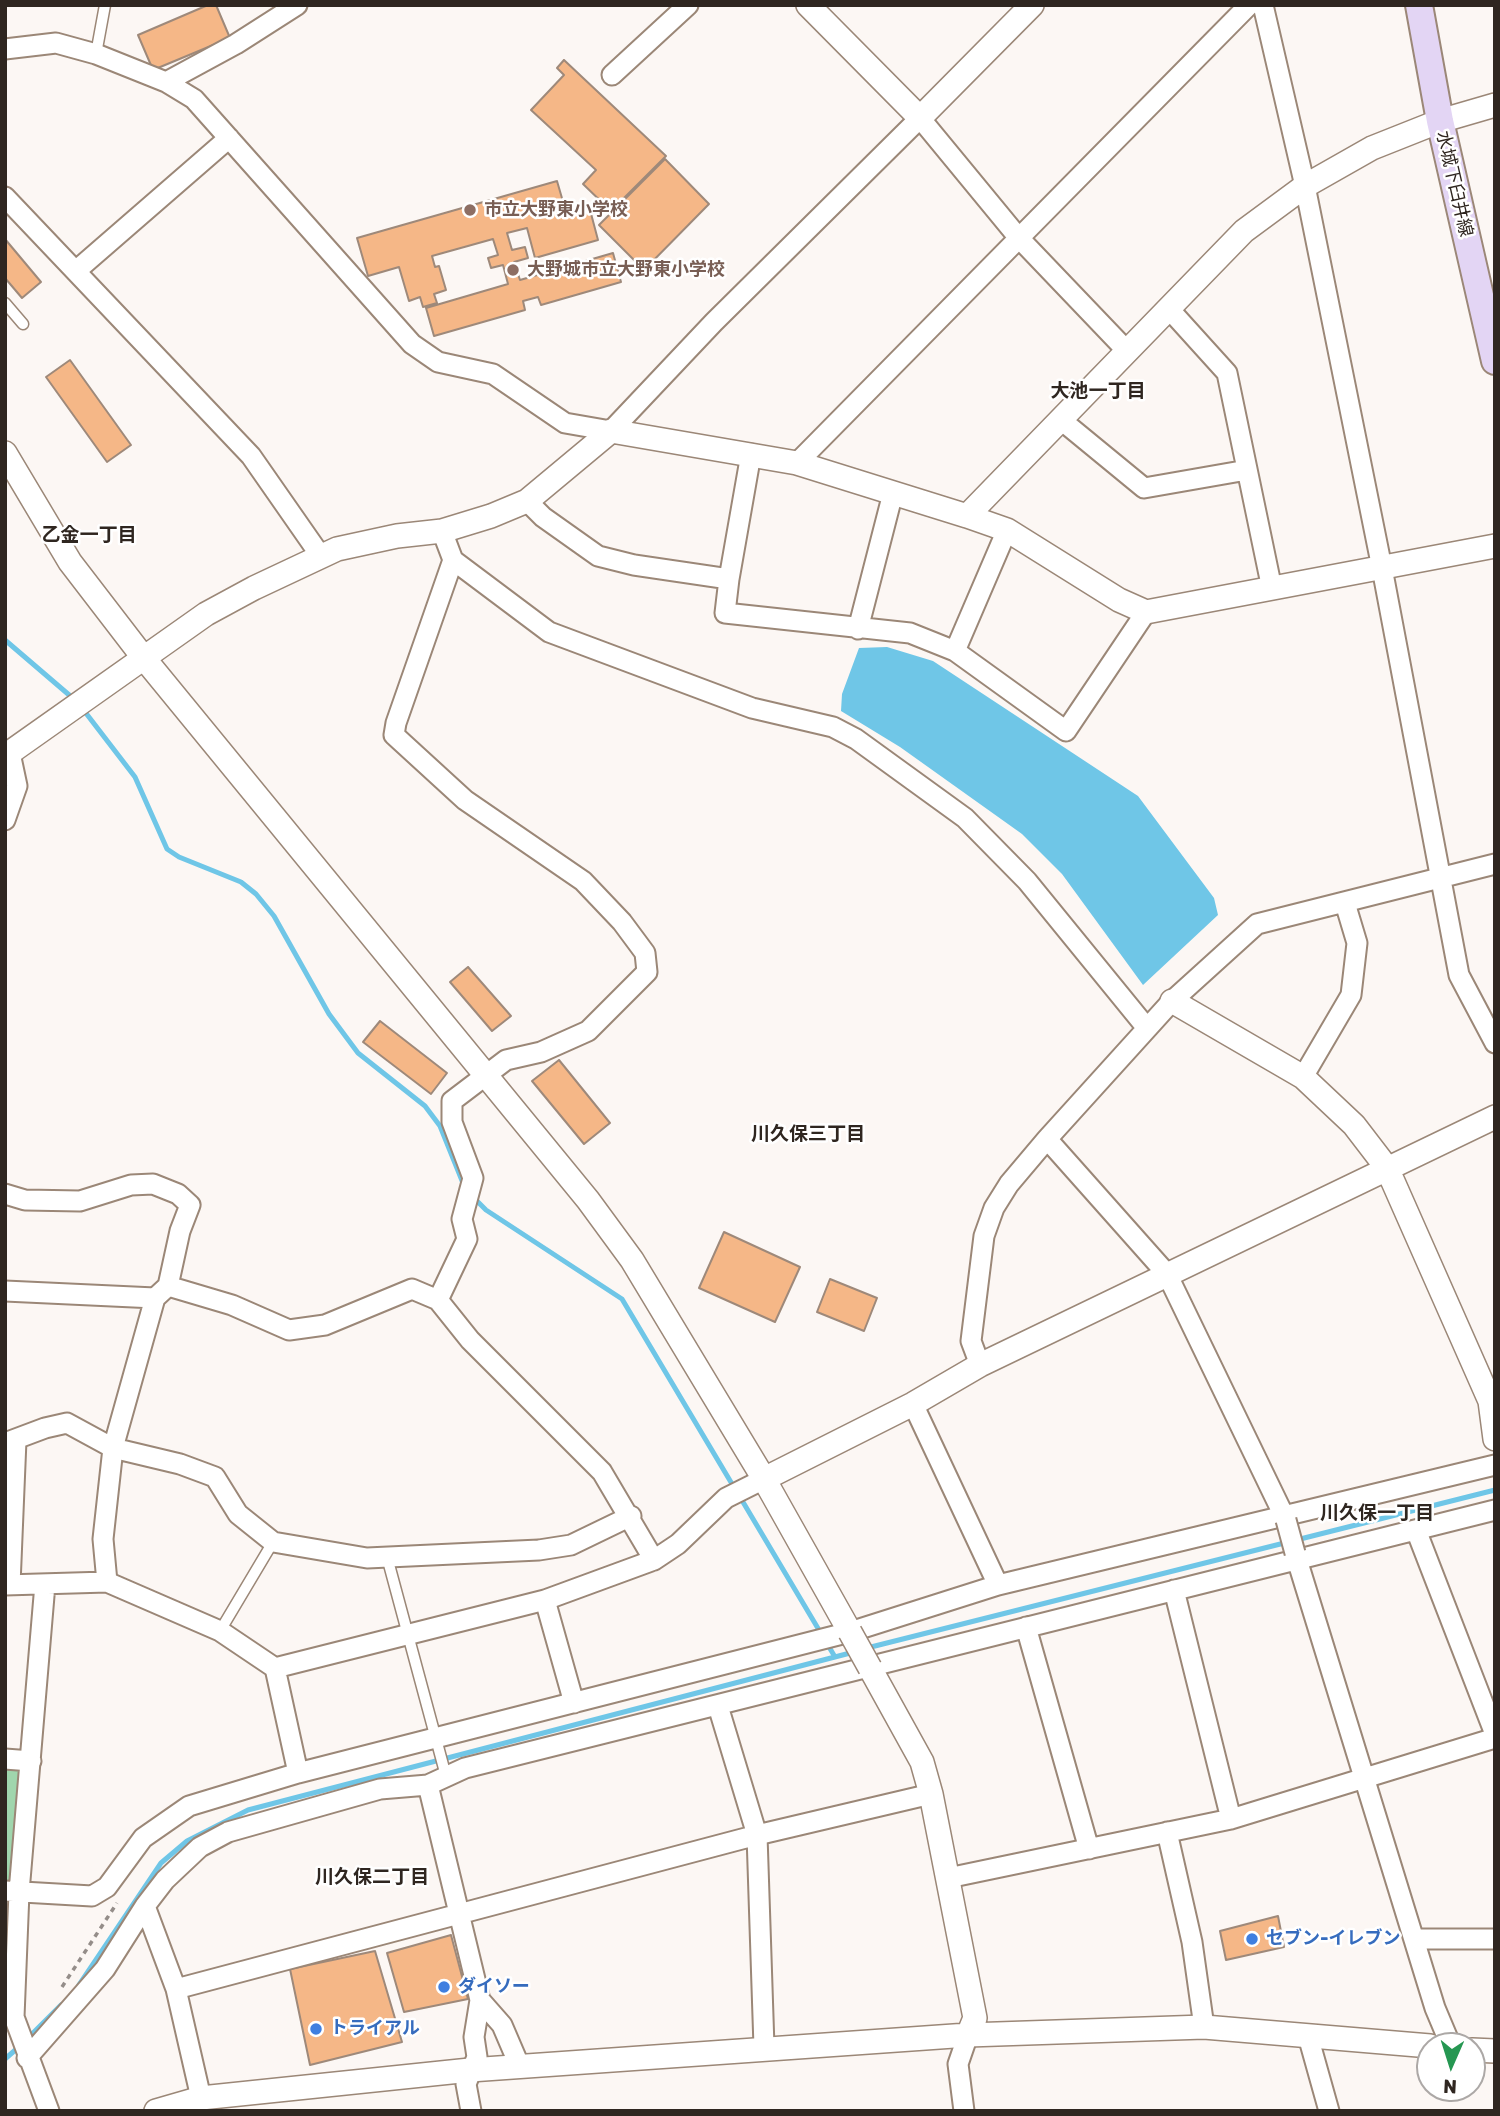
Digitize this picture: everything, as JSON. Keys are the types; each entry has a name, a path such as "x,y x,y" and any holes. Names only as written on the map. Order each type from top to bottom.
{"main road":[{"name":"水城下臼井線","path":"1419,5 1440,121 1495,361"}],"street":[{"path":"166,82 236,44 297,5"},
{"path":"612,75 688,5"},
{"path":"808,5 920,118 1018,237 1127,351"},
{"path":"5,820 17,786 8,755 206,614 320,555 397,536 442,531 491,516 527,501 611,431 714,321 1032,5"},
{"path":"797,463 1249,5"},
{"path":"1263,5 1304,186 1382,568 1459,975 1495,1043"},
{"path":"5,49 56,43 96,54 166,82 194,99 412,344 438,362 493,374 565,423 797,463 967,516 1007,530 1119,600 1146,612 1495,546"},
{"path":"967,516 1244,231 1304,186 1371,148 1440,121 1495,105"},
{"path":"77,270 229,138"},
{"path":"5,197 251,456 320,555"},
{"path":"1170,310 1227,373 1272,589"},
{"path":"1060,419 1144,488 1247,470"},
{"path":"5,453 70,562 144,657 486,1074 632,1260 755,1483 870,1668 922,1762 931,1794 975,2018 958,2064 964,2111"},
{"path":"751,454 725,613 910,633 955,651 1066,731 1146,612"},
{"path":"858,629 892,493"},
{"path":"527,501 543,517 598,556 634,565 729,579"},
{"path":"955,651 1007,530"},
{"path":"442,531 453,560 549,632 752,708 833,727 856,739 965,818 1027,881 1146,1027"},
{"path":"438,1300 467,1239 462,1219 473,1178 452,1122 452,1101 506,1060 541,1052 588,1031 647,972 645,953 622,922 583,881 465,800 394,735 453,560"},
{"path":"980,1365 971,1341 984,1236 994,1208 1009,1184 1046,1139 1172,1001 1257,924 1345,904 1495,864"},
{"path":"1303,1077 1351,995 1357,943 1345,904"},
{"path":"1172,1001 1303,1077 1354,1125 1387,1168 1492,1404 1495,1439"},
{"path":"275,1668 408,1632 544,1600 654,1560 678,1544 726,1498 913,1404 980,1365 1495,1116"},
{"path":"1046,1139 1167,1273 1286,1518 1435,2008 1445,2032"},
{"path":"5,1194 25,1200 80,1200 131,1185 153,1184 178,1194 190,1205 113,1448 103,1539 107,1582"},
{"path":"5,1291 161,1292 232,1305 289,1330 325,1325 412,1289 438,1300 470,1340 602,1472 631,1516 654,1560"},
{"path":"913,1404 998,1585"},
{"path":"298,1773 275,1668 220,1631 107,1582 8,1585 11,1441 45,1427 67,1423 113,1448 180,1464 215,1477 238,1514 273,1542 367,1558 539,1550 571,1545 631,1516"},
{"path":"12,1892 92,1896 107,1887 143,1838 189,1805 298,1773 849,1632 998,1585 1286,1518 1495,1465"},
{"path":"27,2057 105,1969 165,1880 201,1847 228,1832 380,1789 428,1785 465,1768 870,1668 1296,1557 1495,1510"},
{"path":"948,1878 1231,1819 1365,1780 1495,1736 1416,1530"},
{"path":"45,1584 31,1761 12,1892 11,2028 27,2057 49,2111"},
{"path":"1174,1590 1231,1819"},
{"path":"544,1600 574,1703"},
{"path":"1026,1628 1089,1849"},
{"path":"718,1706 757,1835 764,2047"},
{"path":"5,1759 31,1761"},
{"path":"428,1785 480,2000 474,2037 477,2057 466,2084 471,2111"},
{"path":"176,1989 757,1835 931,1794"},
{"path":"1167,1832 1192,1942 1204,2027"},
{"path":"145,1906 176,1989 201,2098"},
{"path":"1416,1940 1495,1939"},
{"path":"480,2000 502,2025 520,2067"},
{"path":"156,2111 201,2098 470,2070 764,2047 968,2035 1204,2027 1416,2045"},
{"path":"1308,2036 1329,2111"}],"lane":[{"path":"96,54 104,5"},
{"path":"5,303 23,324"},
{"path":"220,1631 273,1542"},
{"path":"387,1557 446,1776"}],"green space":[{"path":"5,1759 31,1761 19,1892 5,1891"}],"water":[{"path":"887,647 933,661 1138,796 1214,898 1218,915 1143,985 1062,874 1022,834 900,747 841,711 842,694 859,648"}],"building":[{"path":"208,5 216,5 230,38 153,70 138,35"},
{"path":"564,60 666,156 611,211 583,184 596,170 531,110 564,75 557,68"},
{"path":"665,159 709,204 644,270 599,225"},
{"path":"557,181 566,212 589,206 598,240 535,258 527,228 507,233 512,250 525,247 528,258 514,262 520,280 613,253 621,282 541,305 538,297 523,301 525,310 434,336 426,308 508,284 503,265 491,268 488,258 498,255 493,239 432,256 435,267 439,266 446,290 434,294 437,303 423,307 420,297 409,301 399,267 368,276 357,238"},
{"path":"5,239 41,282 22,298 5,278"},
{"path":"70,360 131,445 107,462 46,377"},
{"path":"468,967 511,1016 492,1031 450,982"},
{"path":"380,1021 447,1073 431,1094 363,1042"},
{"path":"559,1060 610,1123 584,1144 532,1081"},
{"path":"724,1232 800,1267 775,1322 699,1288"},
{"path":"830,1279 877,1298 864,1331 817,1312"},
{"name":"セブン-イレブン","path":"1278,1916 1284,1947 1226,1960 1220,1931"},
{"path":"451,1935 468,1999 404,2012 387,1953"},
{"path":"375,1951 402,2042 310,2065 290,1969"}],"waterway":[{"path":"5,640 75,700"},
{"path":"82,708 135,777 167,849 179,857 241,882 256,894 274,916 329,1014 358,1053 425,1106 440,1126 465,1188"},
{"path":"472,1196 486,1210 622,1299 735,1489"},
{"path":"867,1648 1495,1490"},
{"path":"740,1497 835,1657"},
{"path":"79,1985 161,1863 187,1841 248,1810 854,1652"},
{"path":"28,2038 61,2005"},
{"path":"5,2059 21,2045"}],"place":[{"name":"市立大野東小学校","path":"470,210"},
{"name":"大野城市立大野東小学校","path":"513,270"},
{"name":"セブン-イレブン","path":"1252,1939"},
{"name":"ダイソー","path":"444,1987"},
{"name":"トライアル","path":"316,2029"}],"district":[{"name":"大池一丁目","path":"1098,392"},
{"name":"乙金一丁目","path":"89,536"},
{"name":"川久保三丁目","path":"808,1135"},
{"name":"川久保一丁目","path":"1377,1514"},
{"name":"川久保二丁目","path":"372,1878"}]}
